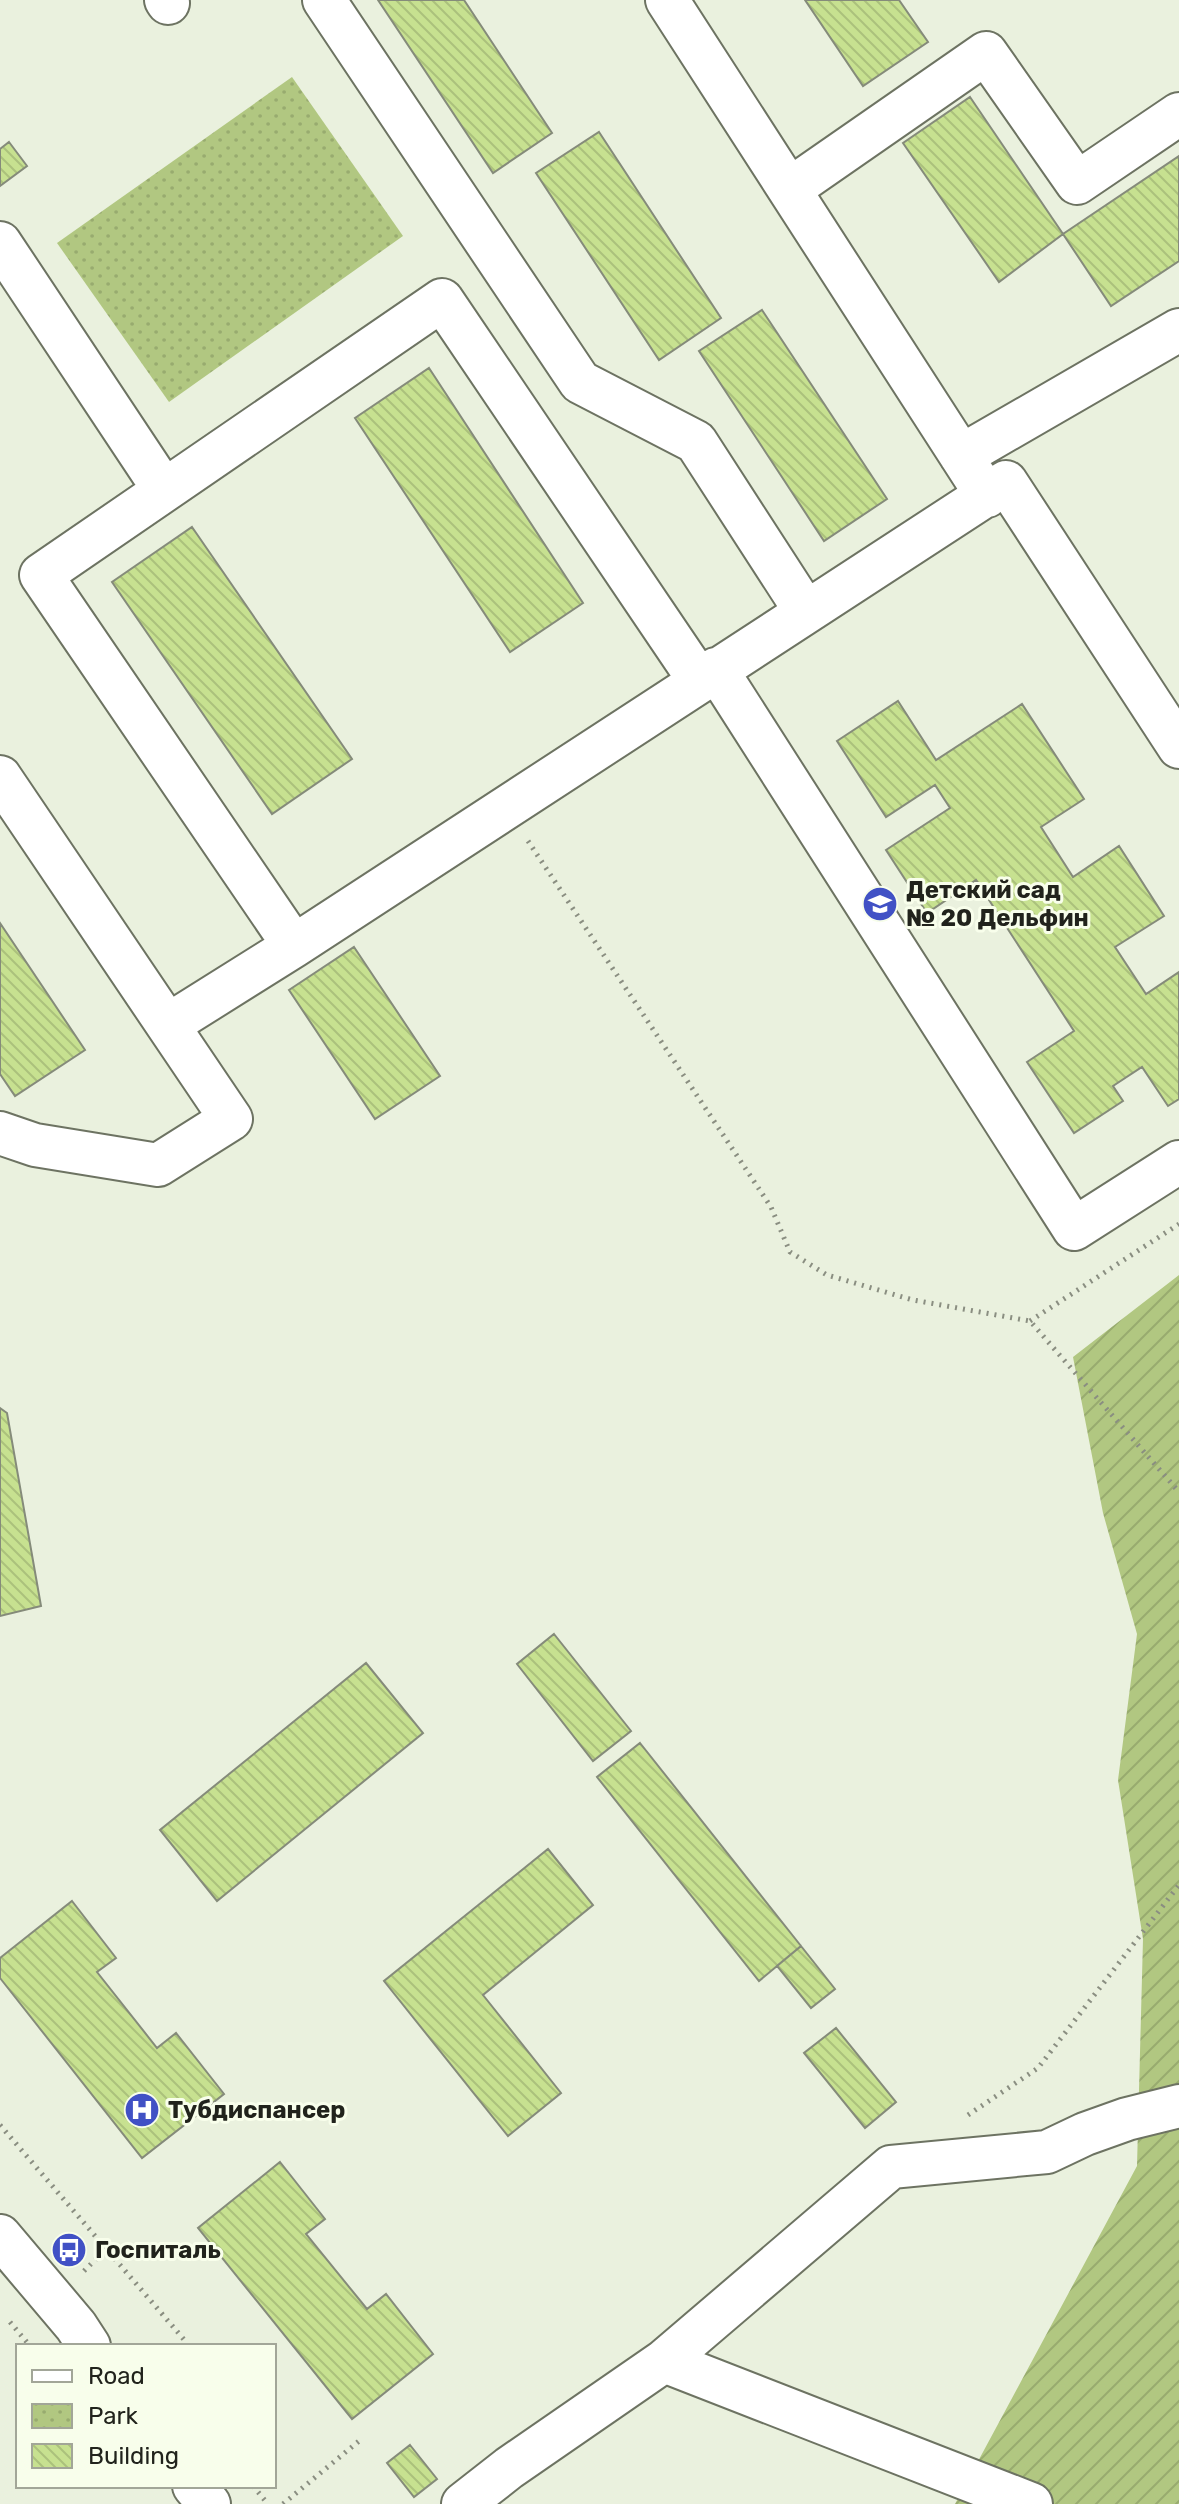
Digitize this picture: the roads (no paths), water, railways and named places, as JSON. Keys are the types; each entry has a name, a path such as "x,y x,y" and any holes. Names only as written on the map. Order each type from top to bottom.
{"street":[{"path":"324,0 580,382 696,442 806,612"},
{"path":"667,0 987,496"},
{"path":"790,189 986,53 1077,183 1179,114"},
{"path":"0,243 164,490"},
{"path":"294,946 41,575 442,300 708,674 1074,1229 1179,1162"},
{"path":"961,456 1179,330"},
{"path":"168,1025 1006,482 1179,747"},
{"path":"0,777 231,1119 158,1165 35,1145 0,1133"},
{"path":"463,2504 509,2468 664,2361 891,2167 1047,2152 1113,2124 1179,2106"},
{"path":"0,2236 88,2344"},
{"path":"664,2361 1031,2504"},
{"path":"196,2488 209,2504"}],"place":[{"name":"Детский сад № 20 Дельфин","path":"880,904"},
{"name":"Тубдиспансер","path":"142,2110"},
{"name":"Госпиталь","path":"69,2250"}]}
